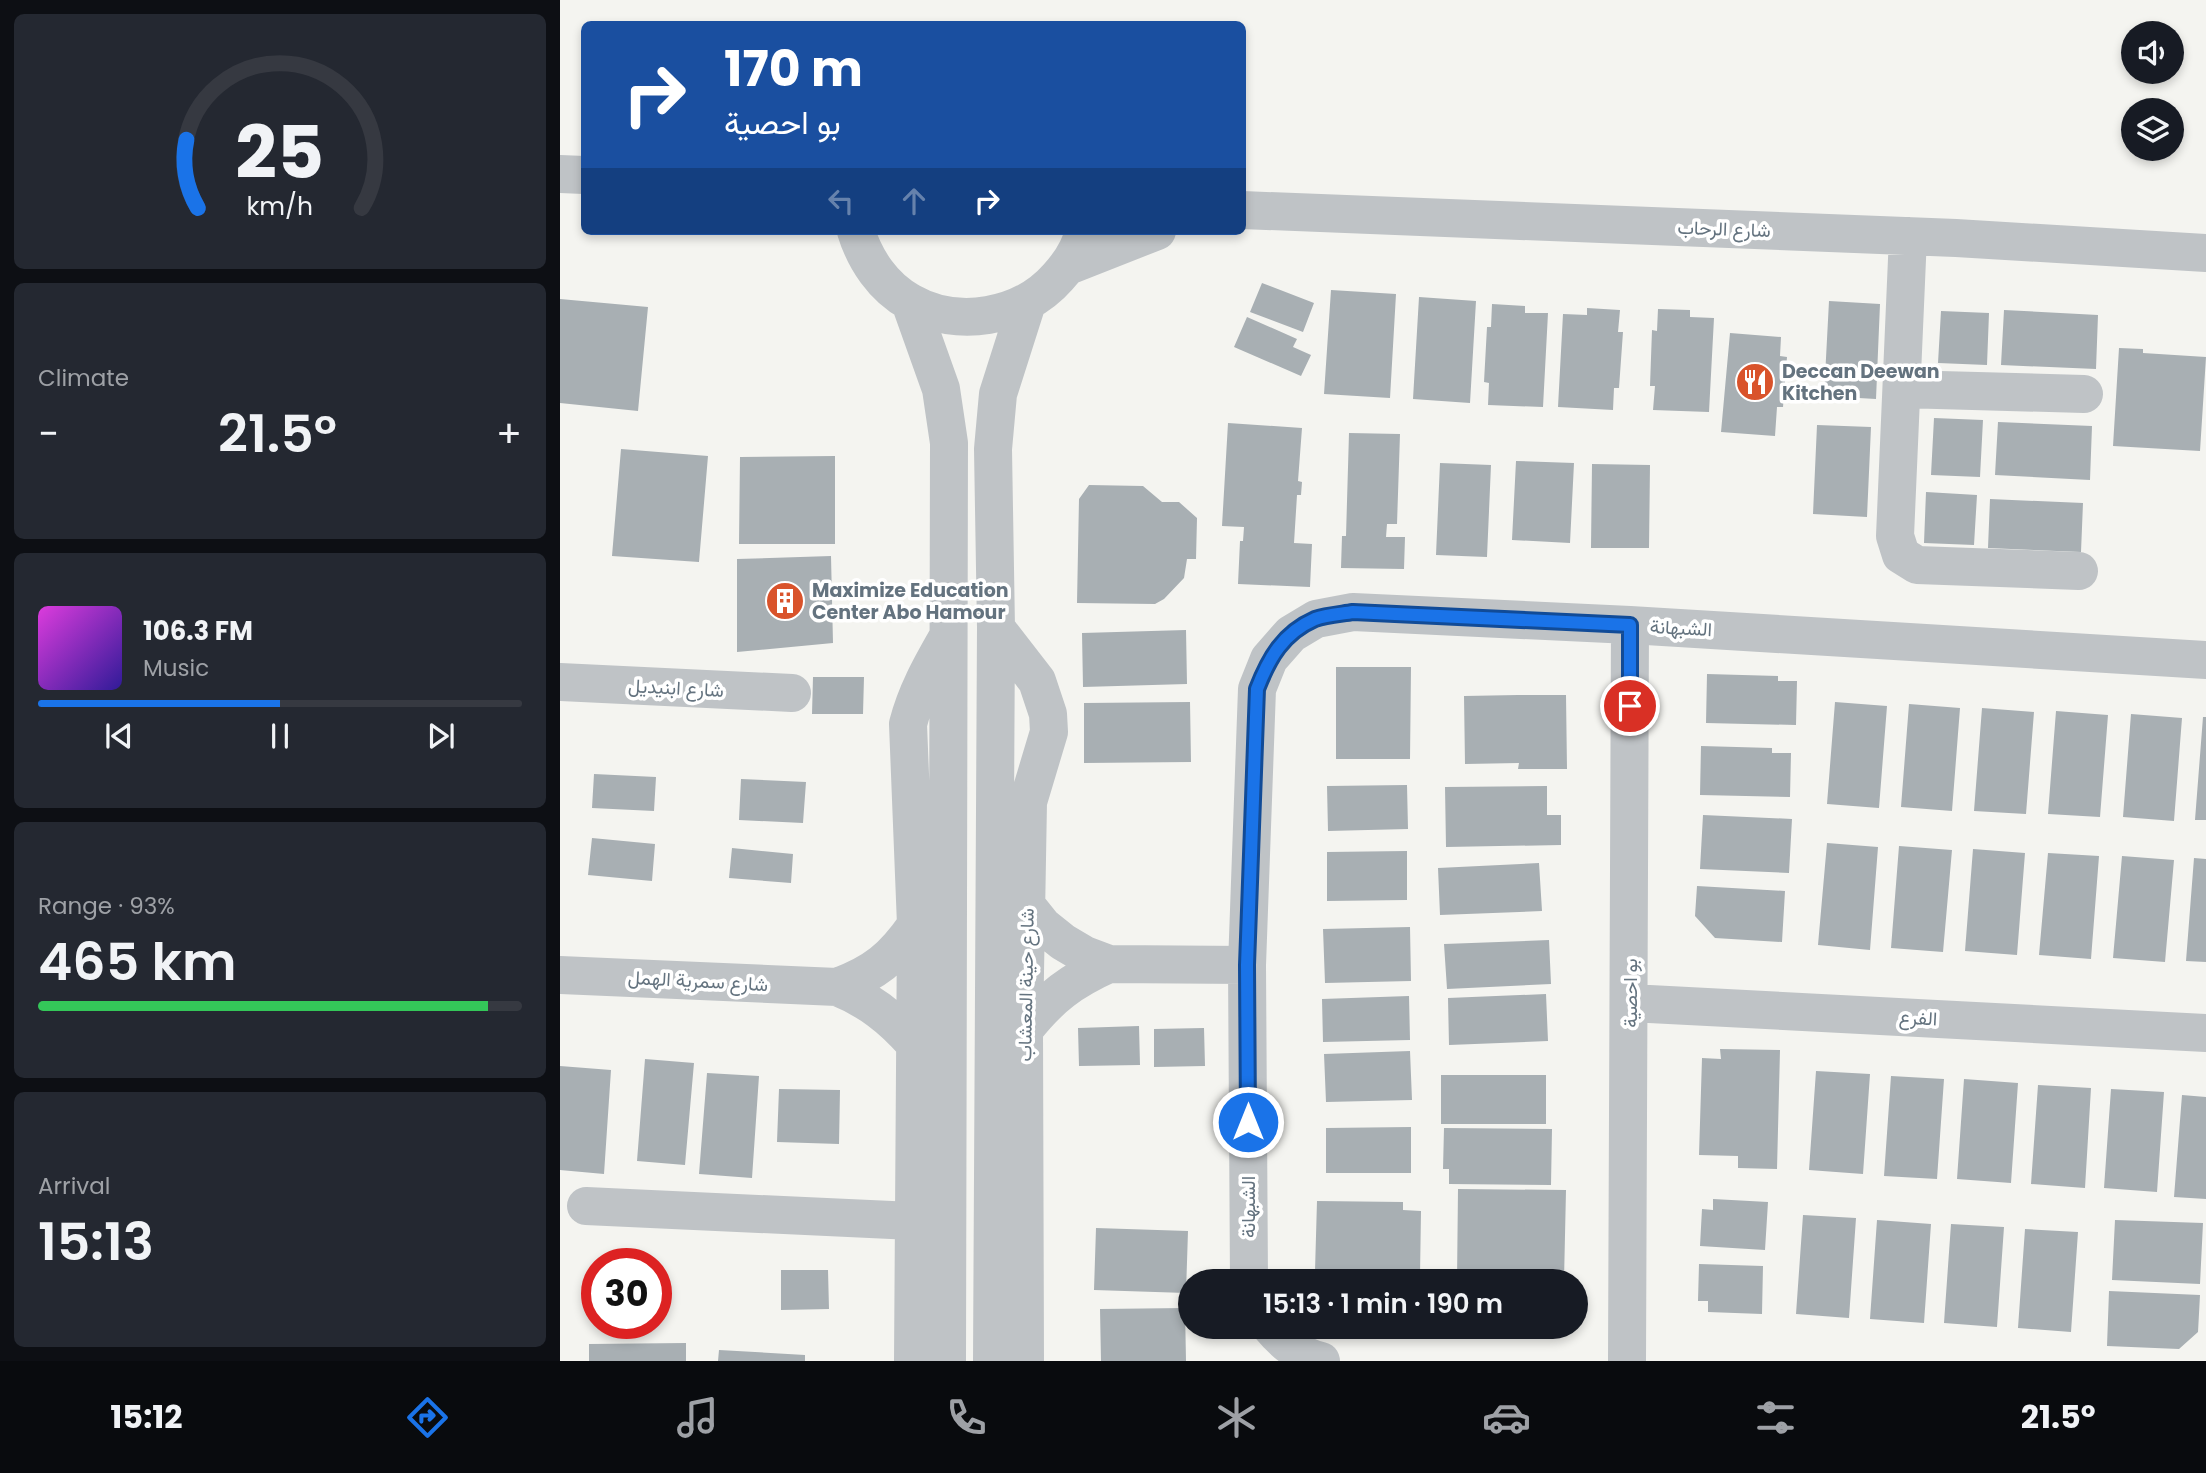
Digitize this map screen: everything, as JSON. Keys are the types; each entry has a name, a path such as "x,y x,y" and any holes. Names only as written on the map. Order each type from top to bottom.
{"street":[{"path":"560,174 581,176"},
{"name":"شارع الرحاب","path":"1246,210 1908,236 2206,253"},
{"path":"849,237 878,276 910,302 948,316 989,317 1027,303 1049,287 1068,266 1083,235"},
{"path":"1068,266 1147,235"},
{"path":"1908,236 1895,536 1900,555 1917,565 2079,571"},
{"path":"910,302 941,389 950,443 947,1361"},
{"name":"شارع حينة المعشاب","path":"992,1361 996,628 993,449 998,394 1027,303"},
{"path":"1902,389 2084,394"},
{"name":"الشبهانة","path":"1249,1269 1247,965 1257,689 1269,659 1291,634 1316,619 1353,612 1630,625 2206,660"},
{"name":"بو احصية","path":"1627,1361 1630,625"},
{"name":"شارع حينة المعشاب","path":"996,628 1037,681 1048,714 1049,732 1028,802 1024,1030 1026,1361"},
{"path":"912,1361 916,925 908,724 915,699 948,635"},
{"name":"شارع ابنيديل","path":"560,682 792,693"},
{"path":"1027,906 1044,926 1063,942 1085,955 1109,964 1247,965"},
{"name":"شارع سمرية الهمل","path":"560,975 837,987 861,978 883,964 901,946 916,925"},
{"path":"1024,1030 1041,1008 1061,989 1109,964"},
{"name":"شارع سمرية الهمل","path":"837,987 880,1009 914,1043"},
{"name":"الفرع","path":"1630,1003 2206,1033"},
{"path":"586,1206 913,1221"},
{"path":"1281,1339 1311,1359 1321,1361"}],"building":[{"path":"1262,283 1314,303 1303,332 1250,312"},
{"path":"1331,290 1396,294 1390,398 1324,394"},
{"path":"1419,297 1476,301 1470,403 1413,399"},
{"path":"560,299 648,307 638,411 560,403"},
{"path":"1829,301 1880,304 1876,399 1824,396"},
{"path":"1492,304 1525,306 1525,313 1548,313 1543,407 1488,405 1489,383 1484,382 1487,327 1491,327"},
{"path":"1587,308 1620,310 1618,332 1623,332 1619,388 1614,388 1613,410 1558,407 1563,314 1587,315"},
{"path":"1658,309 1690,310 1690,317 1714,318 1709,412 1653,410 1655,386 1650,386 1652,330 1657,331"},
{"path":"2004,310 2098,315 2096,369 2001,365"},
{"path":"1941,311 1989,313 1987,365 1938,363"},
{"path":"1247,317 1297,339 1293,347 1311,355 1301,376 1234,347"},
{"name":"Deccan Deewan Kitchen","path":"1730,333 1781,337 1780,356 1787,357 1783,407 1777,407 1775,436 1721,432"},
{"path":"2119,348 2143,349 2143,353 2206,357 2200,451 2113,446"},
{"path":"1934,418 1983,420 1980,477 1931,475"},
{"path":"1998,422 2092,426 2090,480 1995,475"},
{"path":"1228,423 1302,428 1298,481 1302,482 1301,495 1297,495 1294,543 1312,544 1310,587 1238,584 1240,541 1243,541 1244,527 1222,526"},
{"path":"1817,425 1871,427 1867,517 1813,514"},
{"path":"1349,433 1400,434 1397,524 1387,524 1386,537 1405,537 1404,569 1341,568 1342,536 1346,536"},
{"path":"621,449 708,456 699,562 612,556"},
{"path":"835,456 835,544 739,544 740,457"},
{"path":"1516,461 1574,463 1570,543 1512,540"},
{"path":"1440,463 1491,465 1487,557 1436,555"},
{"path":"1592,464 1650,465 1649,548 1591,548"},
{"path":"1089,485 1143,486 1162,502 1179,502 1197,518 1196,559 1187,559 1184,578 1164,599 1155,604 1077,603 1079,499"},
{"path":"1926,492 1977,495 1974,545 1924,543"},
{"path":"1990,499 2083,503 2081,552 1988,548"},
{"name":"Maximize Education Center Abo Hamour","path":"831,556 833,643 737,652 737,559"},
{"path":"1186,630 1187,684 1083,687 1082,633"},
{"path":"1336,667 1411,667 1410,759 1336,759"},
{"path":"1707,674 1778,676 1778,681 1797,681 1796,725 1706,723"},
{"path":"813,677 864,677 863,714 812,714"},
{"path":"1566,695 1567,769 1518,769 1519,763 1465,764 1464,696"},
{"path":"1190,702 1191,762 1084,763 1084,703"},
{"path":"1835,702 1887,706 1879,808 1827,804"},
{"path":"1909,704 1960,708 1952,811 1901,807"},
{"path":"1982,708 2034,712 2026,814 1974,811"},
{"path":"2056,711 2108,715 2100,817 2048,814"},
{"path":"2131,714 2182,718 2174,821 2123,817"},
{"path":"2203,717 2206,717 2206,820 2195,820"},
{"path":"1701,746 1772,748 1772,753 1791,753 1790,797 1700,795"},
{"path":"594,774 656,777 654,811 592,808"},
{"path":"741,779 806,782 803,823 739,820"},
{"path":"1407,785 1408,829 1328,831 1327,786"},
{"path":"1547,786 1547,815 1561,815 1561,845 1446,847 1445,787"},
{"path":"1703,815 1792,819 1789,873 1700,869"},
{"path":"592,838 655,844 652,881 588,875"},
{"path":"1827,843 1878,847 1870,950 1818,945"},
{"path":"1899,846 1952,850 1943,952 1891,948"},
{"path":"732,848 793,854 791,883 729,878"},
{"path":"1973,849 2025,853 2017,955 1965,951"},
{"path":"1407,851 1407,900 1327,901 1327,852"},
{"path":"2048,853 2099,856 2091,959 2039,955"},
{"path":"2122,856 2174,860 2165,962 2113,958"},
{"path":"2194,858 2206,859 2206,962 2186,961"},
{"path":"1539,863 1542,911 1440,915 1438,868"},
{"path":"1697,886 1785,891 1782,942 1715,938 1695,916"},
{"path":"1410,927 1411,981 1325,983 1323,929"},
{"path":"1549,940 1551,984 1447,989 1444,944"},
{"path":"1546,994 1548,1041 1449,1045 1448,998"},
{"path":"1409,996 1410,1040 1323,1042 1322,999"},
{"path":"1139,1026 1140,1065 1079,1066 1078,1028"},
{"path":"1204,1028 1205,1066 1154,1067 1154,1029"},
{"path":"1720,1049 1780,1050 1777,1169 1738,1168 1738,1156 1699,1155 1702,1058 1721,1059"},
{"path":"1410,1051 1412,1100 1326,1102 1324,1054"},
{"path":"645,1059 694,1063 685,1165 637,1161"},
{"path":"560,1066 611,1070 604,1174 560,1170"},
{"path":"1816,1071 1870,1074 1863,1174 1809,1170"},
{"path":"707,1073 759,1076 752,1178 699,1174"},
{"path":"1441,1075 1546,1075 1546,1124 1441,1124"},
{"path":"1891,1076 1944,1079 1937,1179 1884,1176"},
{"path":"1964,1079 2018,1083 2011,1183 1957,1179"},
{"path":"2038,1085 2091,1088 2085,1188 2031,1184"},
{"path":"779,1089 840,1090 839,1144 777,1142"},
{"path":"2111,1089 2164,1092 2157,1192 2104,1188"},
{"path":"2182,1095 2206,1097 2206,1199 2174,1197"},
{"path":"1411,1127 1411,1173 1326,1173 1326,1128"},
{"path":"1444,1128 1552,1129 1551,1185 1449,1184 1449,1169 1443,1169"},
{"path":"1458,1189 1566,1190 1564,1269 1457,1269"},
{"path":"1713,1199 1768,1202 1765,1250 1700,1246 1702,1209 1713,1210"},
{"path":"1317,1201 1403,1202 1403,1210 1421,1211 1420,1269 1315,1269"},
{"path":"1803,1215 1856,1218 1849,1318 1796,1314"},
{"path":"1877,1220 1931,1224 1924,1323 1870,1319"},
{"path":"2115,1220 2203,1223 2200,1284 2112,1280"},
{"path":"1951,1224 2004,1227 1997,1327 1944,1323"},
{"path":"1096,1228 1188,1231 1187,1269 1178,1269 1178,1293 1094,1290"},
{"path":"2025,1229 2078,1232 2071,1332 2018,1328"},
{"path":"1699,1264 1763,1266 1762,1314 1708,1312 1708,1301 1698,1301"},
{"path":"781,1270 828,1270 829,1309 781,1310"},
{"path":"2109,1291 2200,1295 2198,1332 2179,1349 2107,1346"},
{"path":"1178,1308 1178,1339 1186,1339 1186,1361 1101,1361 1100,1309"},
{"path":"686,1343 686,1361 589,1361 589,1344"},
{"path":"719,1350 805,1355 805,1361 718,1361"}],"place":[{"name":"Deccan Deewan Kitchen","path":"1755,382"},
{"name":"Maximize Education Center Abo Hamour","path":"785,601"}],"route":[{"path":"1248,1122 1247,965 1257,689 1269,659 1291,634 1316,619 1353,612 1630,625 1630,706"}]}
